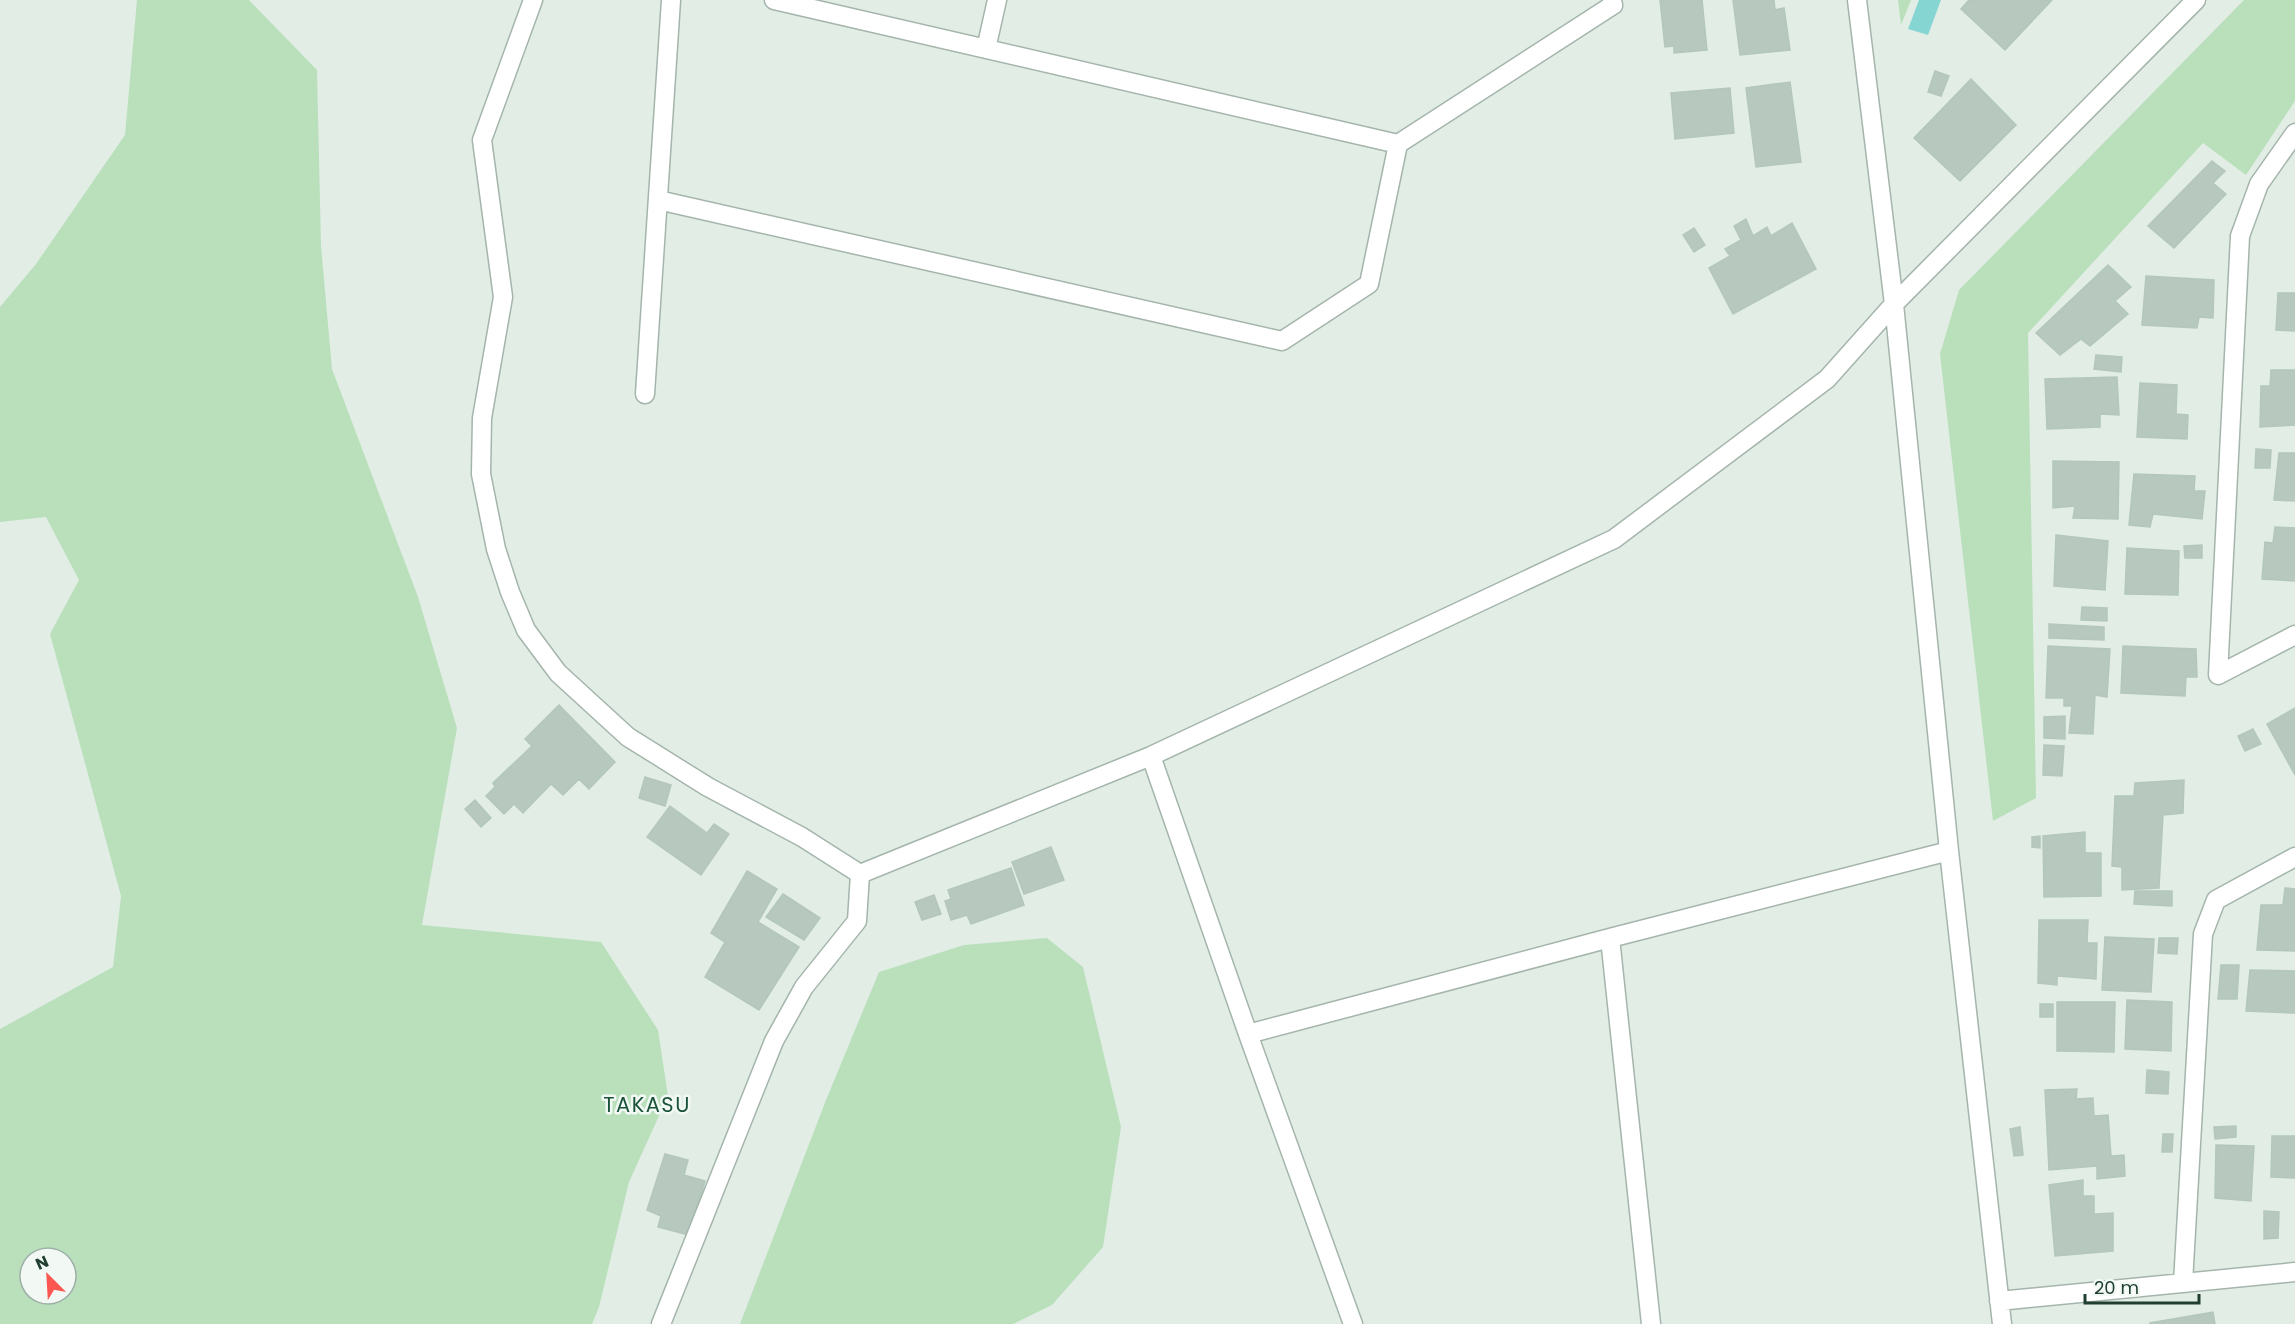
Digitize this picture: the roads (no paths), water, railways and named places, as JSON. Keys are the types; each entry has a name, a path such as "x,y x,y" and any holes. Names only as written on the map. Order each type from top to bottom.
{"street":[{"path":"533,0 482,140 502,297 482,418 481,474 496,549 510,592 526,630 558,673 628,737 708,787 802,837 860,874"},
{"path":"645,394 671,0"},
{"path":"774,0 1398,144"},
{"path":"986,49 997,0"},
{"path":"658,200 1282,341 1369,284 1398,144 1613,5 1612,0"},
{"path":"1857,0 1894,304 1949,851 2002,1324"},
{"path":"860,874 1151,756 1614,539 1827,379 1894,304 2196,0"},
{"path":"2295,133 2259,184 2240,236 2218,675 2295,635"},
{"path":"1151,756 1353,1324"},
{"path":"1248,1034 1949,851"},
{"path":"2183,1283 2203,934 2216,900 2295,857"},
{"path":"661,1324 774,1041 804,987 857,921 860,874"},
{"path":"1610,938 1651,1324"},
{"path":"1999,1301 2295,1272"}],"water":[{"path":"1919,0 1941,0 1928,35 1908,29"}],"district":[{"name":"TAKASU","path":"647,1105"}]}
